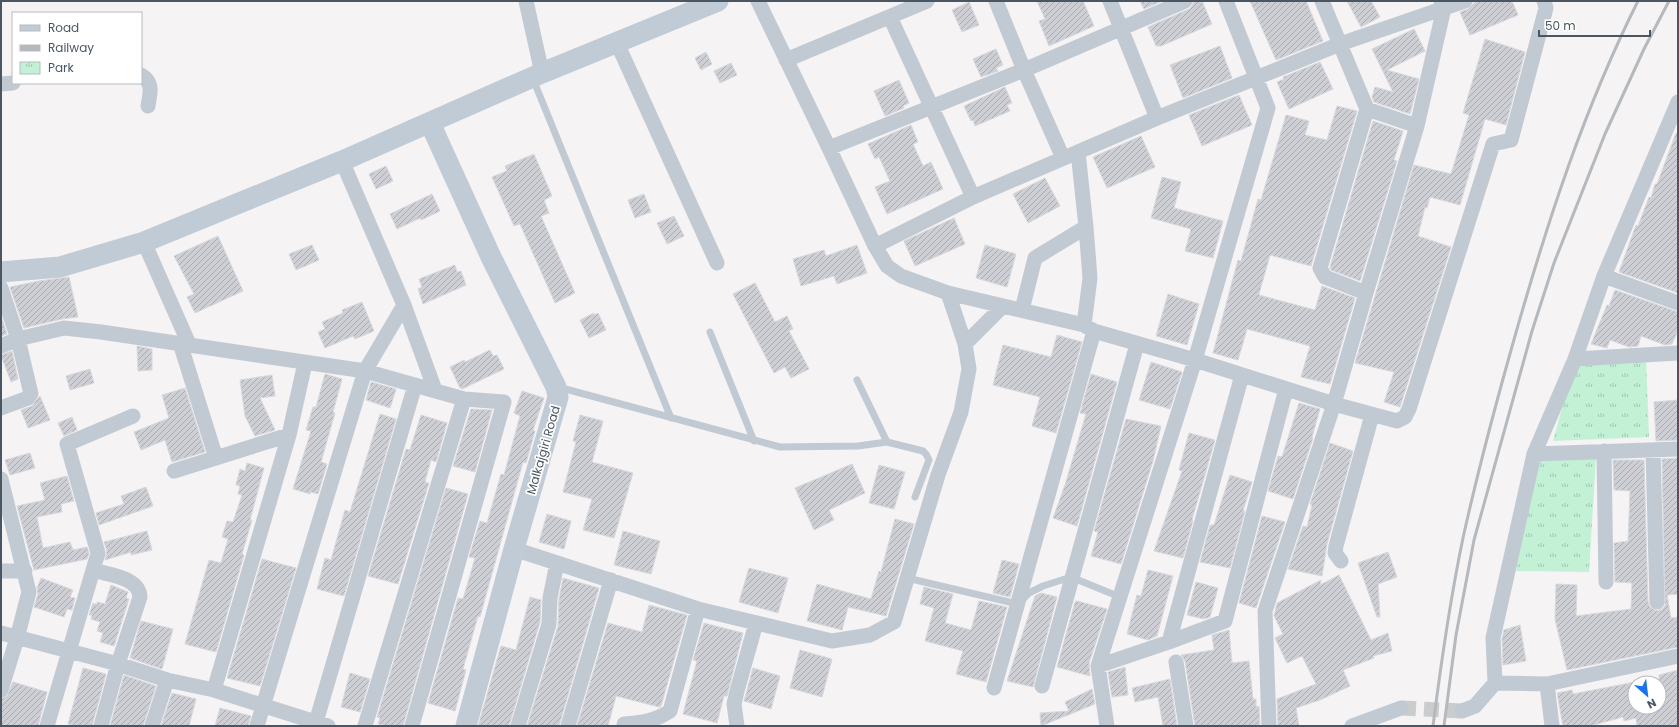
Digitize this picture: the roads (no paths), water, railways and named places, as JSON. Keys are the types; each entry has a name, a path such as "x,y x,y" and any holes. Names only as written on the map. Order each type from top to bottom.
{"main road":[{"path":"1,272 60,267 144,242 342,162 537,76 718,1"},
{"name":"Malkajgiri Road","path":"430,123 491,256 556,386 558,397 514,549 466,726"}],"street":[{"path":"526,1 537,76"},
{"path":"758,1 830,148 875,246 887,266 901,276 948,293 1022,310 1089,328 1334,404 1397,421 1405,417 1493,144 1511,140 1546,8 1544,1"},
{"path":"786,60 927,1"},
{"path":"996,1 1024,70 1063,158"},
{"path":"1110,1 1157,118"},
{"path":"830,148 1024,70 1185,1"},
{"path":"1107,726 1098,666 1195,360 1268,108 1226,1"},
{"path":"1322,1 1367,109 1320,268 1324,277 1366,293"},
{"path":"875,246 973,197 1157,118 1442,4 1465,1"},
{"path":"1269,726 1265,611 1334,404 1417,126 1442,4"},
{"path":"890,17 930,107 973,197"},
{"path":"617,42 717,263"},
{"path":"142,76 147,79 151,91 148,106"},
{"path":"1,84 12,82"},
{"path":"1462,711 1475,706 1495,683 1494,638 1534,454 1575,359 1604,276 1678,102"},
{"path":"1367,109 1417,126"},
{"path":"994,688 1018,604 1089,328 1090,278 1078,152"},
{"path":"342,162 404,305 435,390"},
{"path":"1022,310 1036,258 1086,227"},
{"path":"144,242 185,344 216,458"},
{"path":"1604,276 1678,302"},
{"path":"1,288 18,339 31,394 28,398 1,408"},
{"path":"514,549 698,609 832,641 870,635 894,622 938,475 961,412 969,369 965,344 948,293"},
{"path":"257,726 365,371 404,305"},
{"path":"965,344 1003,306"},
{"path":"1,346 18,339 64,328 101,332 365,371 464,399 504,402 412,726"},
{"path":"1042,686 1071,577 1137,344"},
{"path":"1575,359 1676,349"},
{"path":"214,690 289,435 305,363"},
{"path":"1169,642 1242,375"},
{"path":"1,633 118,664 167,680 214,690 322,724 415,385"},
{"path":"1098,666 1225,621 1286,389"},
{"path":"365,726 464,399"},
{"path":"1341,561 1334,553 1372,415"},
{"path":"47,726 98,553 67,444 133,416"},
{"path":"174,471 289,435"},
{"path":"1534,454 1678,449"},
{"path":"1653,450 1657,602"},
{"path":"1604,451 1606,582"},
{"path":"1,479 29,592 1,690"},
{"path":"518,726 549,624 550,598 557,563"},
{"path":"93,570 131,581 140,591 140,597 118,664 101,726"},
{"path":"1,571 25,572"},
{"path":"568,726 611,580"},
{"path":"624,724 645,722 660,717 670,711 698,609"},
{"path":"737,726 734,704 736,691 756,623"},
{"path":"1495,683 1547,684 1678,656"},
{"path":"1176,662 1186,726"},
{"path":"152,726 167,680"},
{"path":"1547,684 1552,726"},
{"path":"1352,726 1401,708"}],"lane":[{"path":"537,76 671,418"},
{"path":"710,332 754,441"},
{"path":"856,380 887,442"},
{"path":"556,386 754,441 780,446 858,446 887,442 923,451 929,460 915,497"},
{"path":"907,578 1018,604 1029,593 1043,586 1071,577 1120,597"}],"tunnel":[{"path":"1401,708 1462,711"}],"railway":[{"path":"1433,726 1446,632 1463,538 1515,336 1554,208 1584,124 1638,1"},
{"path":"1444,726 1456,635 1474,540 1532,331 1554,263 1605,134 1644,49 1669,1"}]}
